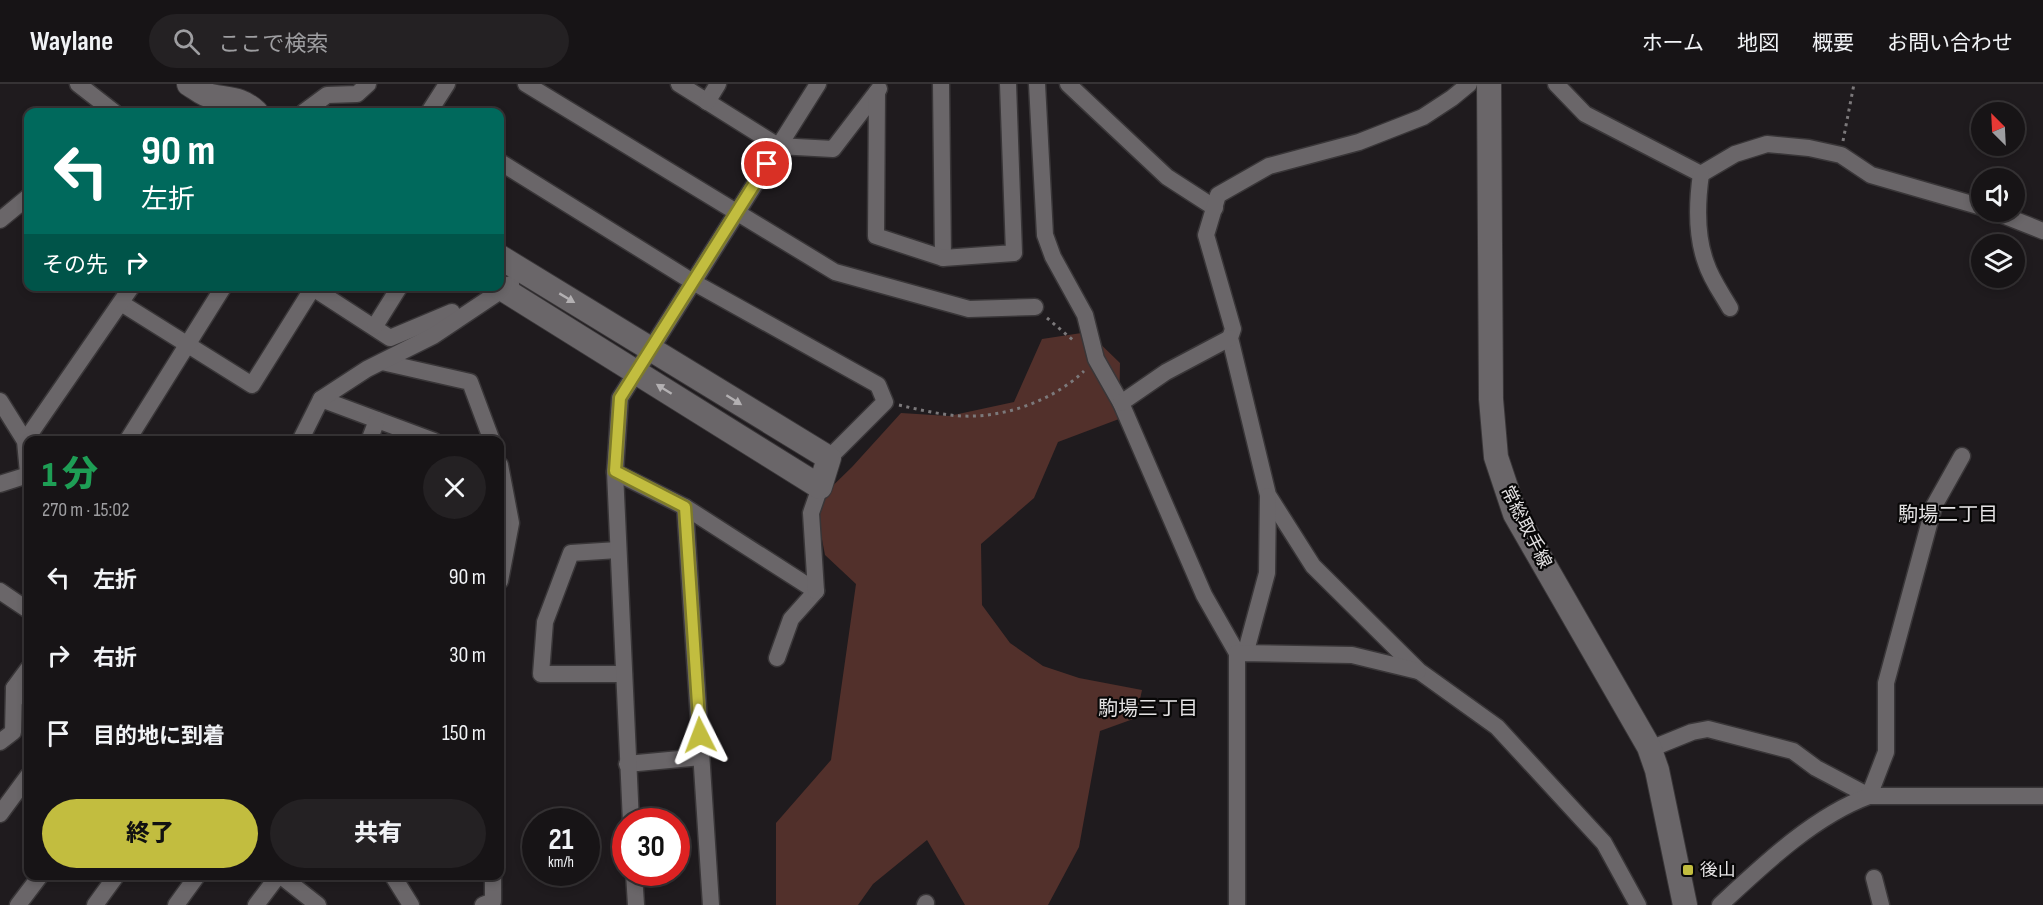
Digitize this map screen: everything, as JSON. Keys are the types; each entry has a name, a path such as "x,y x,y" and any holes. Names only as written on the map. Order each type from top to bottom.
{"street":[{"path":"78,84 109,108"},
{"path":"189,84 208,96 234,98 251,108"},
{"path":"307,108 324,89 357,94 368,84"},
{"path":"432,108 447,84"},
{"path":"526,84 835,272 969,309 1035,307"},
{"path":"679,84 777,147 833,149 881,88"},
{"path":"707,102 718,84"},
{"path":"630,808 615,471 620,398 818,84"},
{"path":"941,84 943,258"},
{"path":"881,88 876,236 943,258 1014,253 1008,84"},
{"path":"1036,84 1044,235 1053,257 1085,315 1096,359 1121,403 1204,595 1242,652"},
{"path":"1068,84 1167,177 1215,208"},
{"path":"1237,905 1242,652 1267,573 1268,495 1230,338 1233,329 1206,235 1218,195 1269,166 1359,142 1423,117 1469,84"},
{"name":"常総取手線","path":"1489,84 1491,399 1496,457 1515,514 1649,747 1659,778 1685,905"},
{"path":"1556,84 1585,114 1701,174"},
{"path":"1701,174 1735,154 1767,144 1809,148 1841,155 1871,175 1971,204"},
{"path":"504,164 693,282 878,385 885,402 829,458 811,513 816,591 791,619 777,658"},
{"path":"1701,174 1698,196 1702,249 1706,265 1730,308"},
{"path":"0,220 24,200"},
{"path":"2020,222 2043,231"},
{"path":"504,259 829,458"},
{"path":"504,286 527,273"},
{"path":"504,290 820,487"},
{"path":"28,436 129,291"},
{"path":"129,436 221,291"},
{"path":"121,303 186,346 252,385 311,291"},
{"path":"320,291 390,338 452,312"},
{"path":"375,326 397,291"},
{"path":"302,436 321,399 382,362 433,336 496,291"},
{"path":"1121,403 1166,372 1230,338"},
{"path":"382,362 470,382 490,436"},
{"path":"321,399 419,436"},
{"path":"0,401 24,439"},
{"path":"371,436 377,420"},
{"path":"1869,796 1886,752 1886,683 1934,506 1962,456"},
{"path":"615,471 685,507 816,591"},
{"path":"0,484 24,475"},
{"path":"504,486 511,523 504,560"},
{"path":"1268,495 1313,566 1419,671 1497,727 1604,843 1638,905"},
{"path":"685,507 711,905"},
{"path":"618,550 571,553 545,622 541,674 624,674"},
{"path":"0,591 24,607"},
{"path":"1242,652 1352,655 1419,671"},
{"path":"0,742 13,732 14,688 24,674"},
{"path":"14,688 24,696"},
{"path":"1649,747 1708,729 1793,752 1816,768 1869,796"},
{"path":"627,764 701,758"},
{"path":"0,814 24,781"},
{"path":"1720,905 1813,825 1852,802 1869,796 2043,796"},
{"path":"1874,878 1881,905"},
{"path":"18,905 37,880"},
{"path":"95,905 113,880"},
{"path":"176,905 194,880"},
{"path":"256,905 277,880"},
{"path":"285,880 318,905"},
{"path":"395,880 411,905"},
{"path":"483,905 493,901 493,880"},
{"path":"635,886 636,905"}],"path":[{"path":"1841,155 1854,84"},
{"path":"885,402 950,415 997,414 1048,396 1075,380 1096,359 1035,307"}],"shaded area":[{"path":"1088,332 1120,363 1119,419 1058,442 1034,498 981,544 982,605 1010,643 1043,666 1079,678 1142,690 1136,718 1100,731 1079,847 1048,905 965,905 927,840 873,884 858,905 776,905 776,823 831,760 856,584 825,555 815,503 852,467 901,413 949,416 1014,402 1042,339"}],"place":[{"name":"後山","path":"1688,870"}],"district":[{"name":"駒場二丁目","path":"1948,515"},
{"name":"駒場三丁目","path":"1148,709"}],"route":[{"path":"700,735 685,507 615,471 620,398 767,164"}]}
